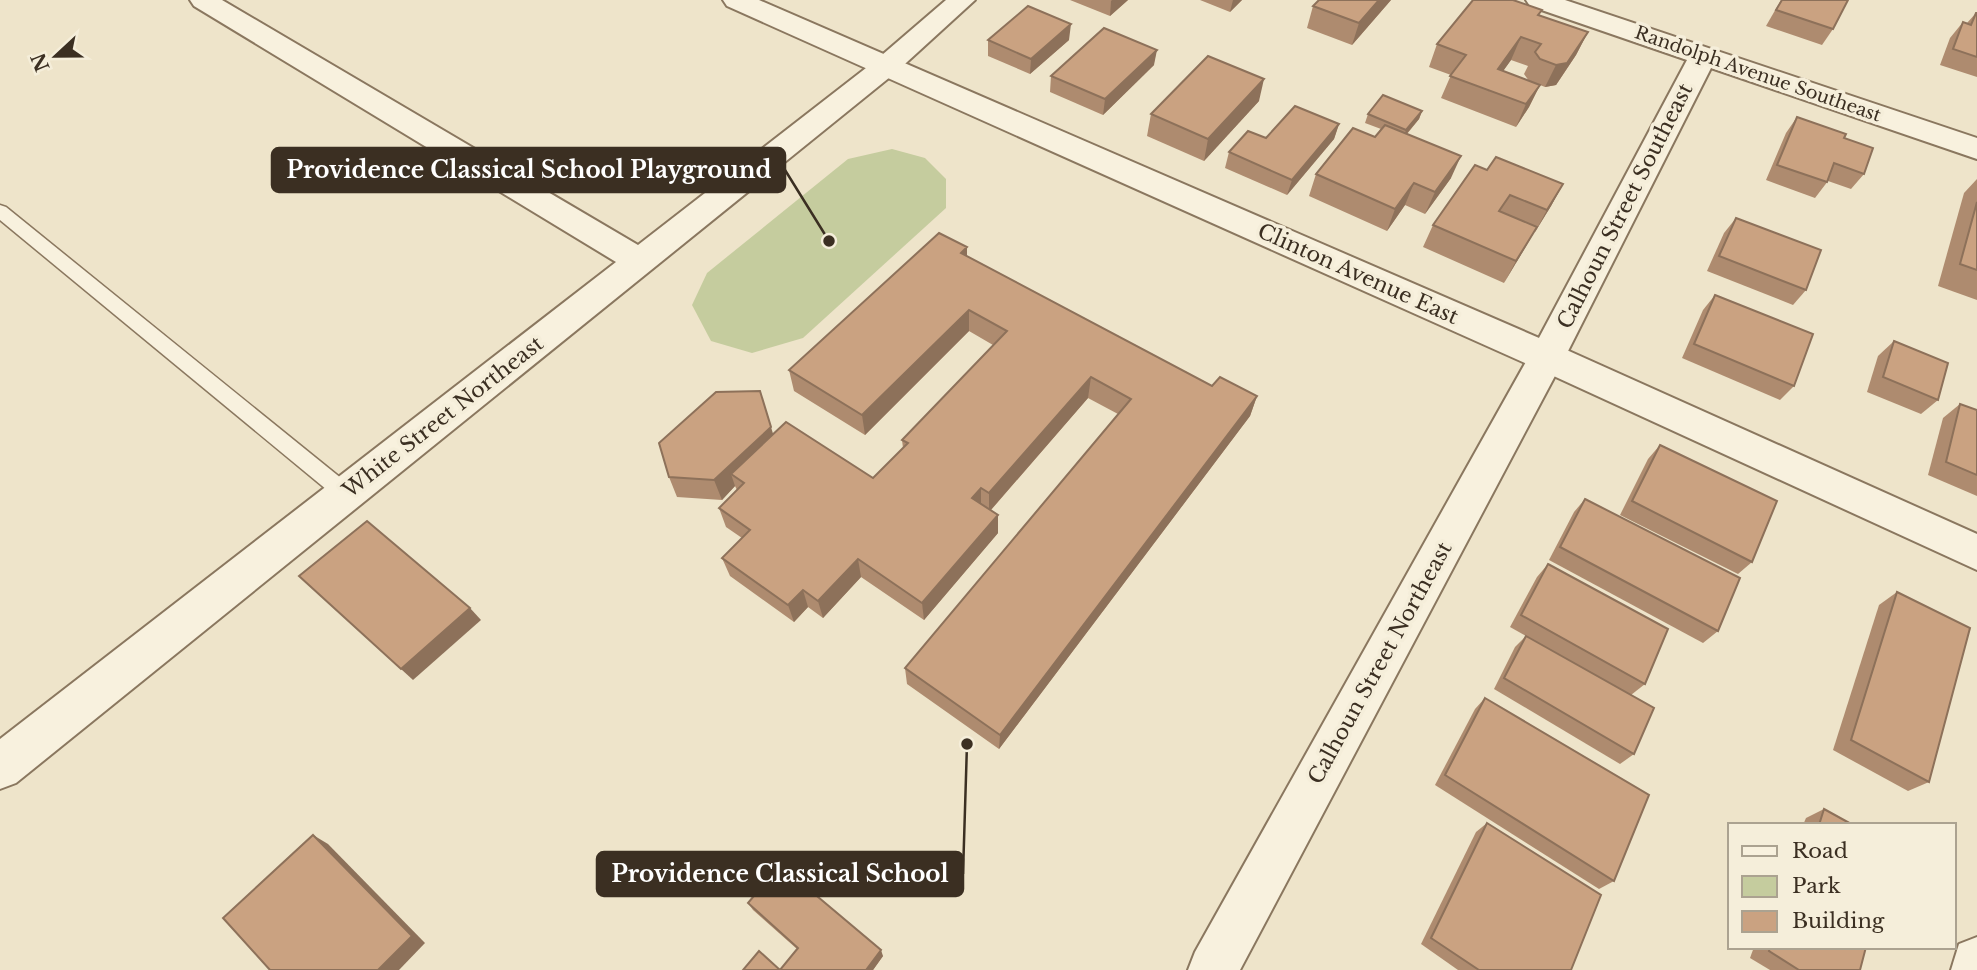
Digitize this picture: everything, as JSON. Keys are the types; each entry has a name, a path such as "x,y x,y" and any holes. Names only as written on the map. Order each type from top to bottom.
{"street":[{"path":"204,0 640,261"},
{"name":"Clinton Avenue East","path":"736,0 1547,357 1977,553"},
{"name":"White Street Northeast","path":"0,767 885,67 962,0"},
{"name":"Randolph Avenue Southeast","path":"1539,0 1977,149"},
{"name":"Calhoun Street Southeast","path":"1547,357 1703,56"},
{"name":"Calhoun Street Northeast","path":"1213,970 1547,357"},
{"path":"1976,970 1977,962"}],"lane":[{"path":"0,211 345,493"}],"green space":[{"path":"892,149 925,158 946,179 946,208 803,338 752,353 711,341 692,305 707,273 848,159"}],"building":[{"path":"1319,0 1379,0 1359,23 1313,6"},
{"path":"1473,0 1513,0 1542,10 1538,15 1588,32 1567,63 1556,65 1540,59 1535,52 1541,44 1521,37 1498,69 1540,85 1526,104 1450,76 1466,55 1437,44"},
{"path":"1782,0 1848,0 1833,29 1776,10"},
{"path":"1028,6 1071,24 1031,59 988,40"},
{"path":"1976,13 1977,57 1953,49 1963,22 1971,25"},
{"path":"1104,28 1157,50 1105,99 1051,76"},
{"path":"1208,56 1264,79 1208,139 1151,114"},
{"path":"1383,95 1422,111 1406,130 1368,114"},
{"path":"1295,106 1339,124 1292,180 1229,152 1248,131 1266,138"},
{"path":"1797,117 1846,134 1844,138 1873,148 1864,174 1834,163 1827,182 1777,165"},
{"path":"1385,125 1461,156 1435,192 1414,183 1395,209 1316,174 1353,128 1375,137"},
{"path":"1496,157 1563,184 1547,210 1510,195 1499,211 1537,227 1516,261 1433,225 1475,165 1487,170"},
{"path":"1977,202 1977,270 1960,264"},
{"path":"1736,218 1821,250 1806,290 1719,256"},
{"path":"939,233 967,247 961,253 1212,386 1220,377 1257,396 1000,735 905,668 1131,399 1091,377 989,493 981,488 972,498 998,515 922,603 858,559 818,601 803,590 788,605 722,558 750,530 719,508 744,483 731,474 786,422 873,478 908,443 902,440 1007,331 969,310 862,415 789,370"},
{"path":"1715,295 1813,334 1794,386 1694,344"},
{"path":"1894,341 1948,363 1938,400 1883,377"},
{"path":"760,391 771,427 714,480 669,477 659,443 716,392"},
{"path":"1960,404 1977,410 1977,475 1946,462"},
{"path":"1660,445 1777,501 1752,562 1632,501"},
{"path":"1585,499 1740,578 1718,631 1560,547"},
{"path":"367,521 470,608 401,669 299,576"},
{"path":"1548,564 1668,629 1645,684 1521,615"},
{"path":"1897,592 1970,628 1929,782 1851,740"},
{"path":"1526,636 1654,708 1634,754 1504,678"},
{"path":"1485,698 1649,795 1614,881 1445,775"},
{"path":"1824,809 1849,823 1820,823"},
{"path":"1487,823 1601,895 1571,970 1479,970 1431,938"},
{"path":"313,835 412,936 378,970 270,970 223,918"},
{"path":"780,865 881,950 866,970 780,970 798,948 748,903"},
{"path":"1865,949 1860,970 1799,970 1769,951"},
{"path":"759,951 780,970 743,970"}],"place":[{"name":"Providence Classical School Playground","path":"829,241"},
{"name":"Providence Classical School","path":"967,744"}]}
